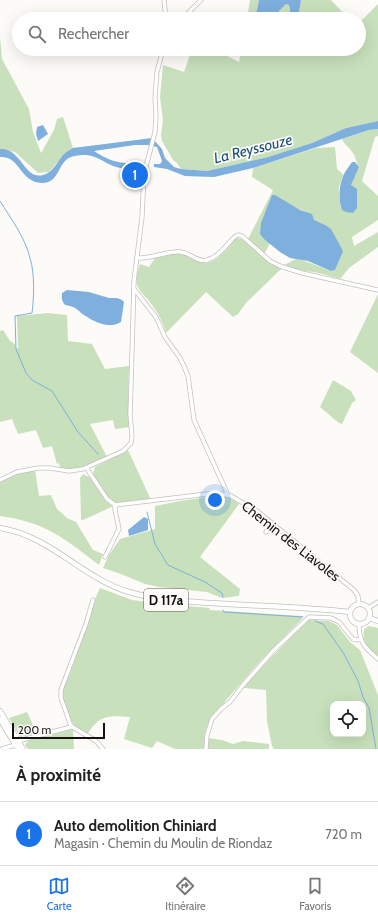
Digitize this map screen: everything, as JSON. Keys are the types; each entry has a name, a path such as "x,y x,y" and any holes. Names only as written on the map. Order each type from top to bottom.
{"main road":[{"name":"D 117a","path":"0,528 22,534 39,541 57,551 95,577 116,587 140,595 174,601 350,612"},
{"path":"359,604 368,608 370,614 365,623 359,624 353,622 350,612 353,606 359,604"},
{"path":"369,618 378,621"},
{"path":"0,710 17,745"},
{"path":"0,719 17,745 23,749"}],"street":[{"path":"164,0 165,12"},
{"path":"189,12 201,0"},
{"path":"0,480 17,472 38,468 78,471 126,449 132,440 130,402 134,289 142,217 144,174 154,138 157,72 161,56"},
{"path":"137,258 180,251 200,260 205,260 215,256 234,236 238,235 242,236 270,260 280,266 302,273 378,290"},
{"path":"134,289 156,317 165,337 184,366 188,376 194,420 228,495"},
{"path":"87,468 107,499 115,505 119,529 105,557"},
{"name":"Chemin des Liavoles","path":"115,505 207,494 228,495 251,506 354,590 358,596 359,604"},
{"path":"266,532 272,524"},
{"path":"93,600 86,624 60,690 60,698 71,726 96,741 102,749"},
{"path":"368,608 378,602"},
{"path":"206,749 207,735 212,719 230,702 273,651 309,617 332,618 339,622 353,639 360,639"},
{"path":"359,624 359,634 363,646 378,660"},
{"path":"2,749 71,726"}],"green space":[{"path":"250,0 259,0 256,12 248,12"},
{"path":"301,0 331,0 342,12 299,12"},
{"path":"286,4 289,5 290,12 279,11"},
{"path":"378,4 378,121 346,128 312,143 268,157 207,171 181,169 173,160 162,141 161,135 163,120 160,97 163,65 184,72 190,56 227,56 239,62 240,56 366,56 366,16"},
{"path":"0,37 2,59 29,109 33,132 41,153 54,130 57,119 63,117 73,148 66,152 49,172 38,173 15,152 0,149"},
{"path":"378,129 378,136 375,137 362,181 378,196 378,220 352,237 354,246 378,232 378,247 349,268 340,279 319,273 292,269 284,265 296,259 331,271 335,270 340,258 342,252 340,246 304,211 296,208 265,240 270,243 265,253 248,239 273,190 252,177 253,168 316,148 335,147 337,169 343,174 339,187 339,199 342,210 359,167 350,148 342,139 369,130"},
{"path":"236,238 243,239 271,263 281,269 246,303 238,314 233,317 206,292 166,333 158,314 137,285 137,273 140,264 149,267 155,258 177,254 186,255 206,263 221,255"},
{"path":"378,294 378,373 350,352"},
{"path":"48,313 67,315 68,341 92,344 105,369 129,366 128,407 130,427 115,429 113,420 90,424 107,457 79,468 60,468 59,463 57,464 52,446 43,448 36,430 18,434 12,419 0,422 0,331 3,330 10,341 15,344 16,349 18,348 17,316"},
{"path":"333,380 351,391 356,400 352,403 342,424 320,407"},
{"path":"128,450 151,500 118,504 81,520 80,478 83,474 89,477 93,474 95,467"},
{"path":"35,470 39,496 51,495 57,509 67,518 76,522 93,550 103,554 99,565 64,539 42,527 30,522 0,516 0,482 17,474"},
{"path":"214,496 228,497 239,504 200,557 240,589 239,596 222,598 207,592 159,587 145,584 103,568 109,555 120,539 155,529 155,506"},
{"path":"100,588 132,600 210,608 209,610 302,616 302,619 261,660 210,719 205,732 204,749 175,749 157,741 152,748 124,739 130,717 116,716 100,720 91,728 87,735 75,726 70,719 62,699 62,692"},
{"path":"308,620 329,621 337,625 350,642 360,650 378,695 378,749 274,749 272,746 267,721 266,690 244,688 252,677"},
{"path":"369,626 378,628 378,657 366,645 365,642 364,629"},
{"path":"27,712 37,734 20,737 9,718"},
{"path":"73,729 74,749 28,749 25,745 28,741"},
{"path":"209,738 222,740 233,744 243,741 269,744 269,749 208,749"}],"water":[{"path":"259,0 301,0 299,12 289,12 289,5 286,4 279,12 256,12"},
{"path":"378,121 378,129 369,130 253,168 214,177 185,176 167,169 154,167 154,164 160,164 162,161 157,147 148,145 135,145 94,151 106,158 118,162 130,164 144,163 144,166 141,166 142,168 124,169 89,155 75,156 65,161 53,179 42,183 34,182 24,174 12,160 0,157 0,149 7,150 13,153 31,173 43,175 50,172 65,153 73,148 152,138 162,149 165,158 174,167 207,171 268,157 312,143 346,128"},
{"path":"43,125 48,134 38,141 36,134 37,127"},
{"path":"352,162 355,162 359,167 351,185 357,189 357,208 353,213 342,210 340,197 340,188 343,176"},
{"path":"272,195 275,195 300,210 312,214 314,220 331,229 343,251 335,270 331,271 308,261 290,258 265,240 260,234 261,223"},
{"path":"67,290 89,292 122,300 124,302 121,322 111,325 100,324 74,307 65,305 62,300 62,293"},
{"path":"144,517 148,519 148,530 129,536 128,530"}],"waterway":[{"path":"0,201 25,243 33,271 34,293 32,313 15,316 16,349 26,373 32,380 52,391 78,432 98,454"},
{"path":"147,512 155,544 168,565 205,582 222,593 223,597"},
{"path":"223,610 224,612 303,617"},
{"path":"315,621 323,624 344,654 358,681 363,697 369,708 376,749"}],"place":[{"name":"Auto demolition Chiniard","path":"135,175"}],"water label":[{"name":"La Reyssouze","path":"253,149"}]}
